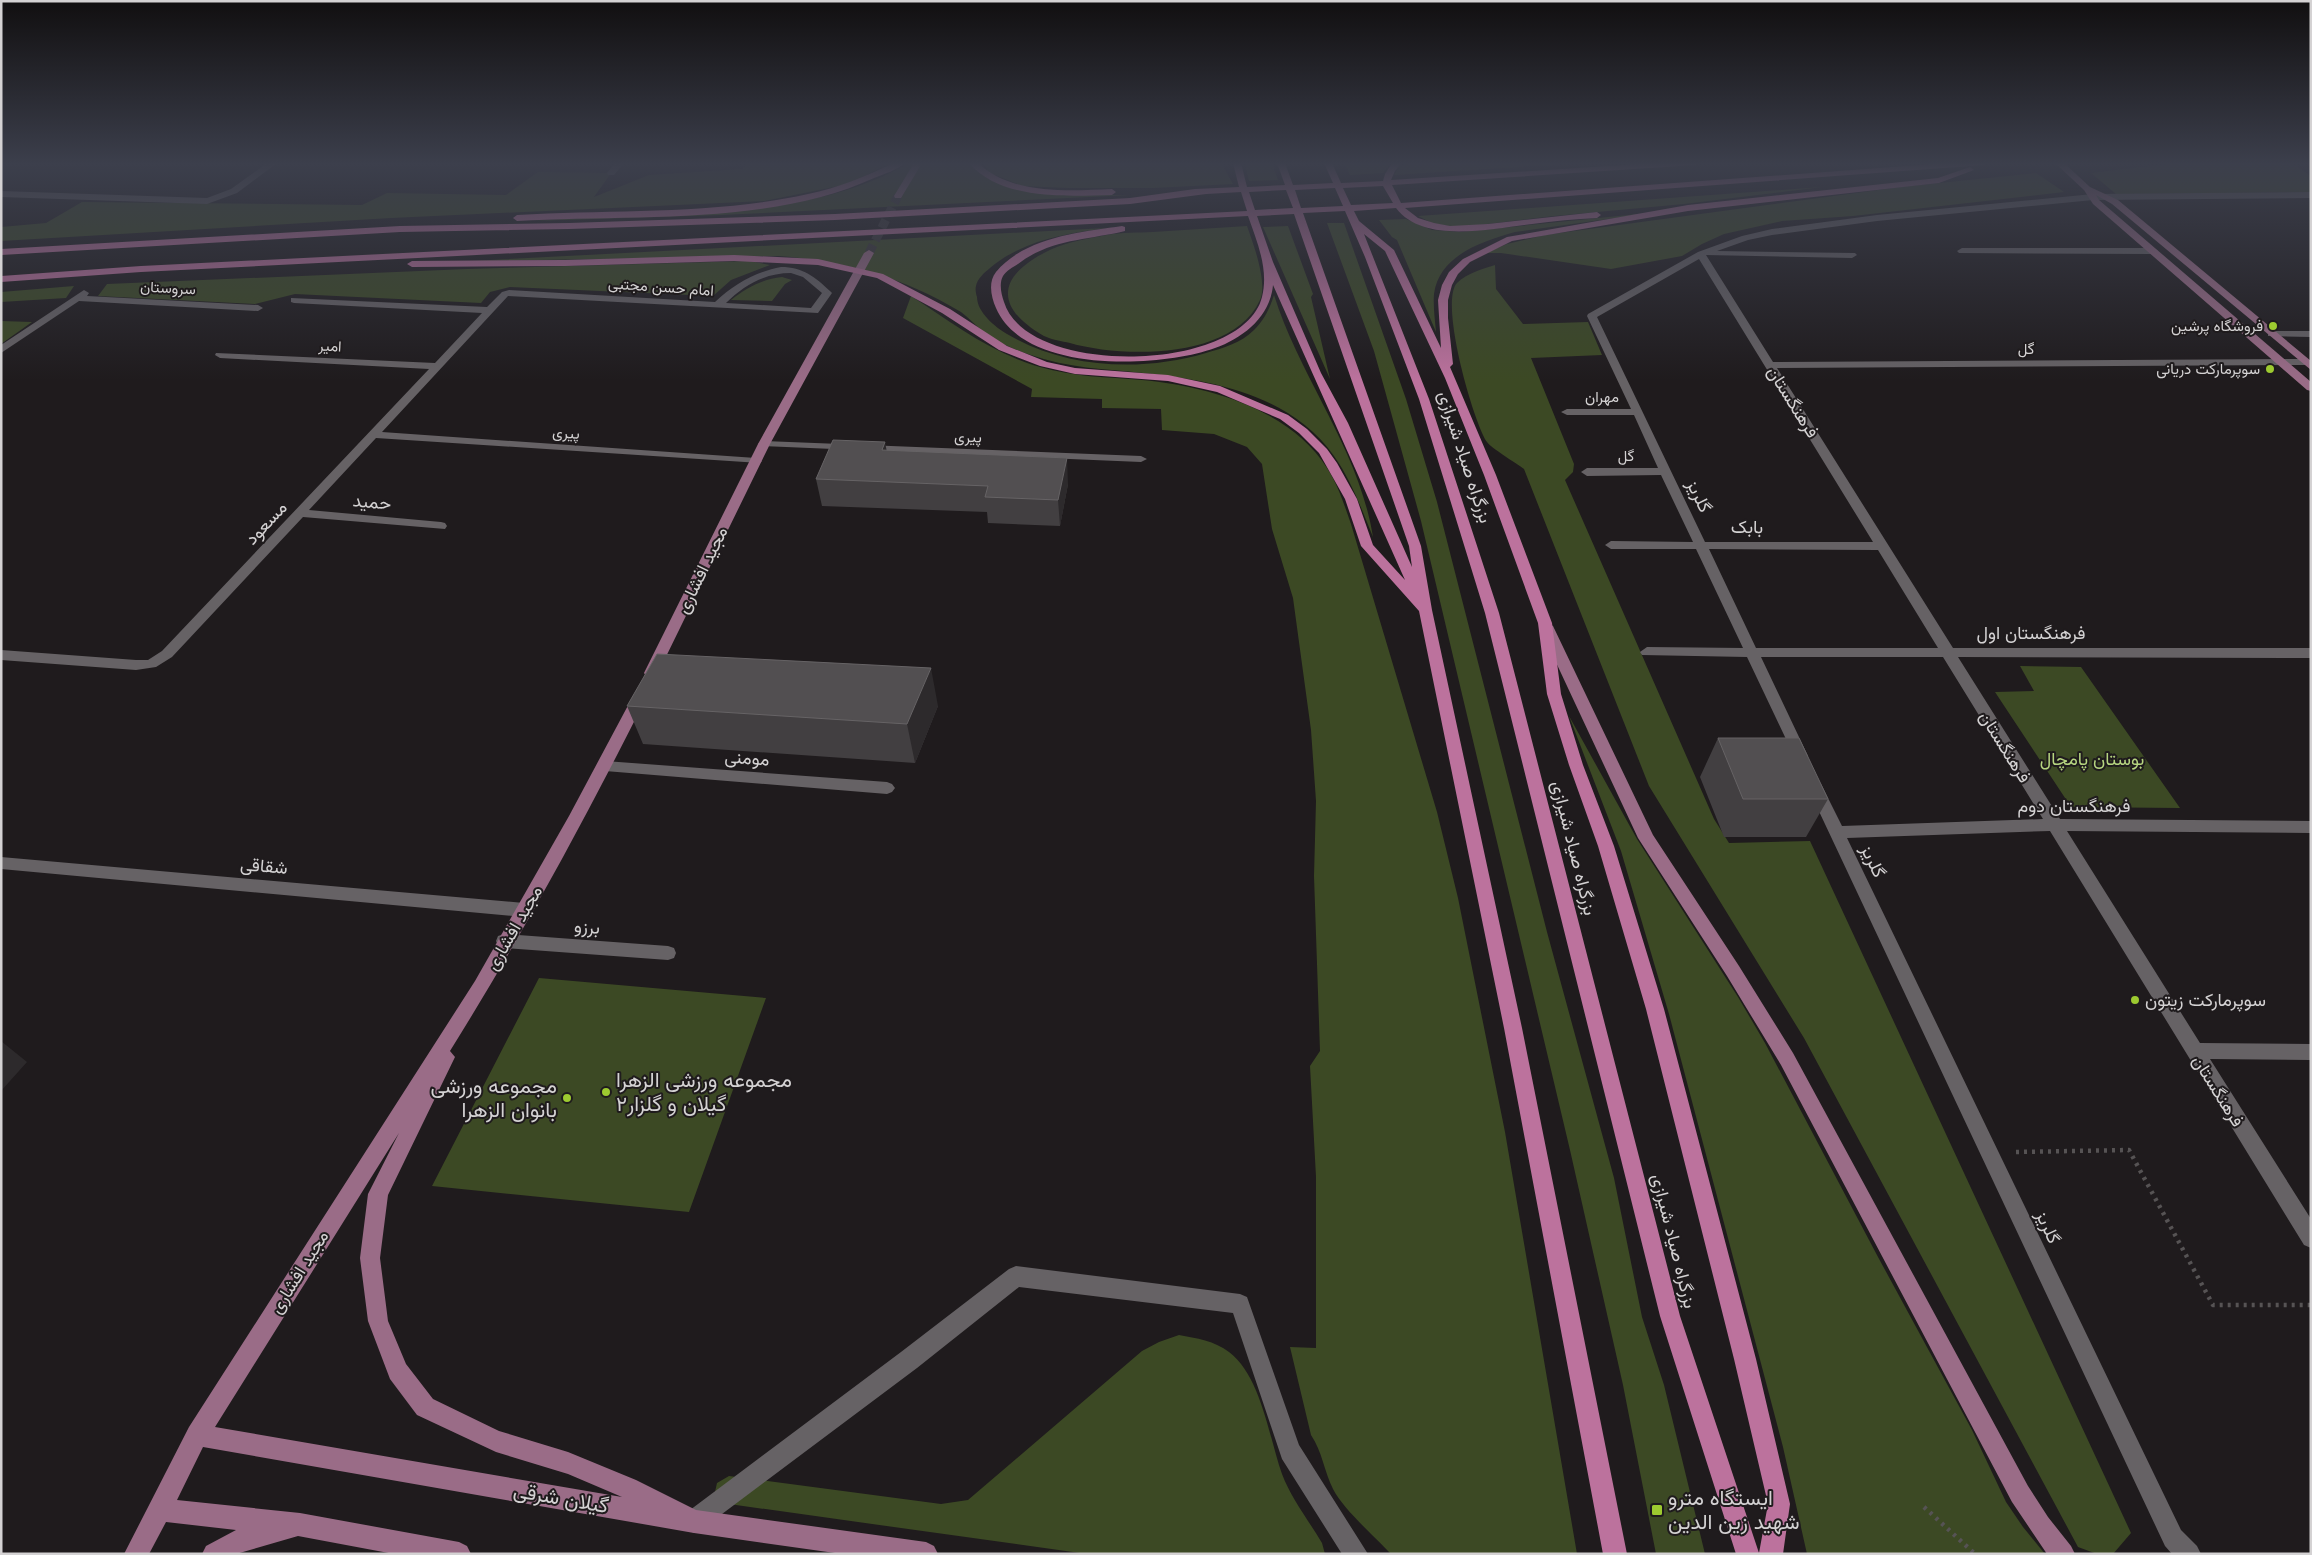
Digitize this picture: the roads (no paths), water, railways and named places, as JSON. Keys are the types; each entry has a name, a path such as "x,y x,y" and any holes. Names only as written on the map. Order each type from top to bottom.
{"highway":[{"path":"1,252 286,236"},
{"path":"3,279 140,269 826,236"},
{"path":"1078,236 1048,244 1020,256 998,276 996,290 1000,306 1009,320 1027,335 1052,348 1080,356 1128,360 1160,358 1215,345 1231,338 1244,329 1266,302 1269,281 1268,262"},
{"path":"1259,236 1268,262 1316,374 1342,423 1425,610"},
{"path":"1306,236 1415,546 1425,610 1513,1028 1615,1554"},
{"name":"بزرگراه صیاد شیرازی","path":"1360,236 1424,399 1492,613 1670,1316 1748,1554"},
{"path":"1372,236 1389,250 1450,378 1490,475 1545,623 1554,694 1576,765 1606,846 1655,1009 1745,1359 1779,1504 1771,1554"},
{"path":"1450,378 1443,320 1443,292 1448,280 1465,261 1491,246 1510,239 1530,236"},
{"path":"232,265 536,263 742,258 793,260 837,266 880,276 946,311 1018,356 1075,371 1168,378 1195,383 1220,389 1284,417 1303,431 1323,451 1333,465 1350,499 1367,546 1425,610"}],"main road":[{"path":"2135,236 2311,388"},
{"path":"2154,236 2308,365"},
{"name":"مجید افشاری","path":"136,1554 197,1435 481,986 504,941 524,910 605,766 764,444 855,282 869,253"},
{"path":"1545,623 1646,838 1733,971 1787,1060 1986,1428 2016,1488 2044,1534 2063,1554"},
{"path":"481,986 378,1194 370,1258 378,1321 398,1371 424,1407 496,1441 568,1463 628,1488 694,1521"},
{"name":"گیلان شرقی","path":"197,1435 694,1521 926,1554"},
{"path":"160,1510 300,1525 459,1554"},
{"path":"214,1554 234,1542 300,1525"}],"street":[{"path":"1702,254 1756,236"},
{"path":"1962,251 2153,251"},
{"path":"1702,254 1852,255"},
{"name":"فرهنگستان","path":"1702,254 2053,825 2311,1238"},
{"name":"گلریز","path":"1702,254 1592,316 1990,1153 2181,1546"},
{"name":"امام حسن مجتبی","path":"506,293 718,306 814,311 827,293 803,274 790,270 770,273 750,280 727,295 718,306"},
{"path":"1,350 88,290"},
{"name":"مسعود","path":"1,656 136,665 150,664 167,654 506,293"},
{"name":"سروستان","path":"76,298 258,308"},
{"path":"294,300 488,310"},
{"path":"2272,334 2311,334"},
{"name":"امیر","path":"220,355 438,366"},
{"name":"گل","path":"1770,365 2282,362 2308,365"},
{"name":"مهران","path":"1567,412 1637,412"},
{"name":"پیری","path":"374,435 756,460"},
{"name":"پیری","path":"764,444 1141,459"},
{"name":"گل","path":"1587,472 1665,471"},
{"name":"حمید","path":"300,513 441,526"},
{"name":"بابک","path":"1611,544 1882,546"},
{"name":"فرهنگستان اول","path":"1647,652 2311,653"},
{"name":"مومنی","path":"605,766 887,788"},
{"name":"فرهنگستان دوم","path":"1837,832 2053,825 2311,827"},
{"name":"شقاقی","path":"1,862 524,910"},
{"name":"برزو","path":"504,941 668,953"},
{"path":"2193,1051 2311,1052"},
{"path":"694,1521 901,1366 1016,1276 1240,1304 1290,1451 1356,1554"}],"tunnel":[{"path":"869,253 878,236"}],"place":[{"name":"فروشگاه پرشین","path":"2273,326"},
{"name":"سوپرمارکت دریانی","path":"2270,369"},
{"name":"سوپرمارکت زیتون","path":"2135,1000"},
{"name":"مجموعه ورزشی الزهرا گیلان و گلزار۲","path":"606,1092"},
{"name":"مجموعه ورزشی بانوان الزهرا","path":"567,1098"},
{"name":"ایستگاه مترو شهید زین الدین","path":"1657,1510"}],"park label":[{"name":"بوستان پامچال","path":"2092,759"}]}
